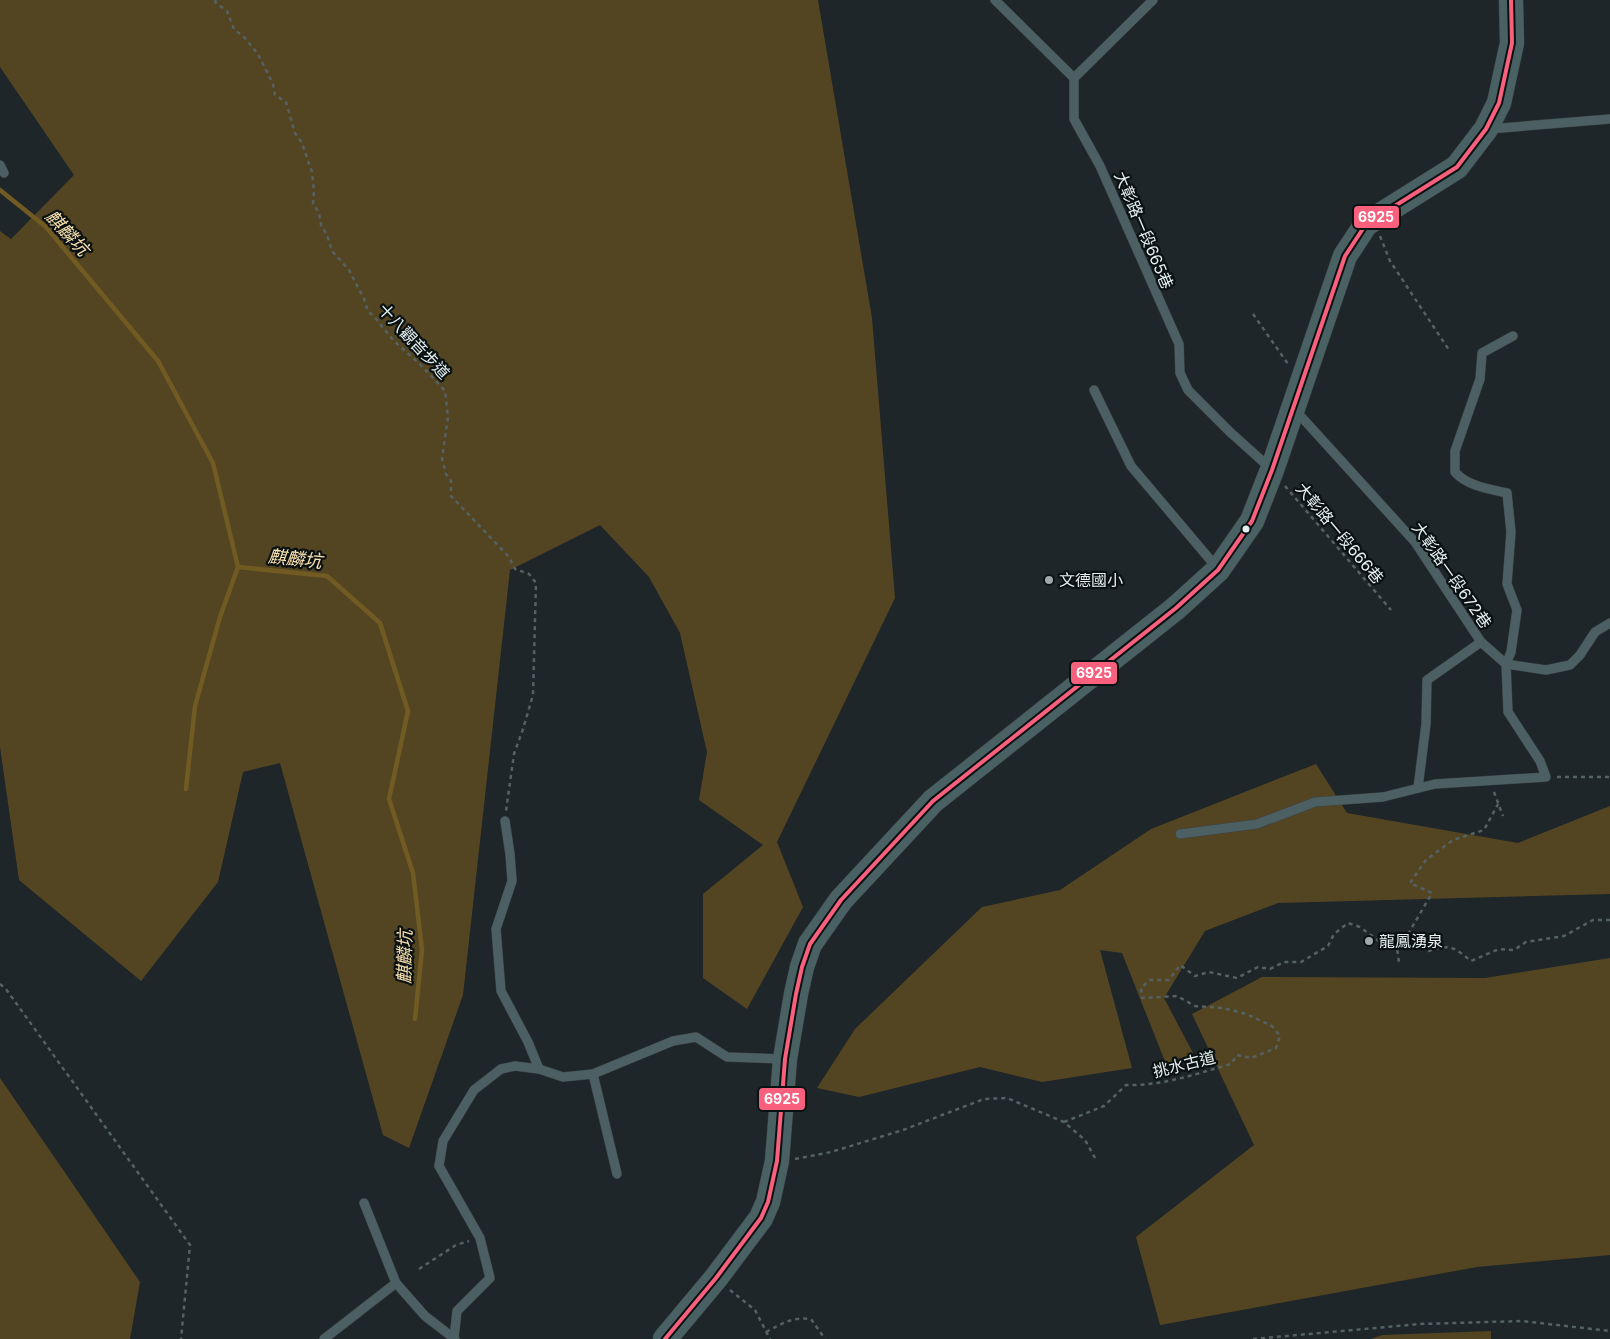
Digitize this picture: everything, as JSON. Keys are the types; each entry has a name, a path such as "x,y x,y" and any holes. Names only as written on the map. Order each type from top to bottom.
{"main road":[{"path":"665,1339 716,1278 761,1218 768,1202 776,1161 786,1059 802,967 810,944 841,900 933,801 1176,608 1218,570 1252,521 1272,470 1346,256 1366,224 1457,167 1486,129 1499,103 1512,43 1511,0"}],"lane":[{"path":"995,0 1074,78 1153,0"},
{"name":"大彰路一段665巷","path":"1074,78 1074,119 1100,166 1179,344 1180,373 1188,390 1272,470"},
{"path":"1486,129 1610,119"},
{"path":"1180,834 1257,824 1315,802 1384,797 1435,784 1546,777 1540,761 1508,712 1506,664 1511,652 1517,610 1507,584 1511,532 1507,493 1461,480 1455,472 1455,451 1480,379 1482,353 1513,336"},
{"path":"1094,390 1131,466 1218,570"},
{"name":"大彰路一段672巷","path":"1293,408 1415,542 1481,642 1506,664"},
{"path":"1506,664 1546,670 1570,665 1580,655 1594,632 1610,623"},
{"path":"1418,788 1426,724 1427,680 1481,642"},
{"path":"505,821 512,881 496,929 501,992 528,1042 539,1069"},
{"path":"454,1339 457,1311 490,1278 480,1238 439,1166 443,1140 474,1090 502,1068 515,1066 539,1069 563,1077 593,1074 672,1041 696,1037 727,1057 786,1059"},
{"path":"593,1074 617,1174"},
{"path":"364,1203 396,1283 425,1316 454,1339"},
{"path":"324,1339 396,1283"}],"path":[{"name":"十八觀音步道","path":"214,0 227,11 234,29 244,37 258,54 273,84 275,95 286,102 295,132 302,143 312,172 313,203 320,225 327,235 332,251 349,270 359,287 368,311 394,341 423,367 445,391 448,418 442,459 446,474 451,481 451,496 509,557 516,569 529,574 536,583 533,695 524,729 514,754 505,821"},
{"path":"1372,221 1384,243 1390,262 1449,350"},
{"path":"1253,314 1302,383"},
{"name":"大彰路一段666巷","path":"1272,470 1391,610"},
{"path":"1546,777 1610,777"},
{"path":"1491,780 1503,816"},
{"path":"1498,804 1484,830 1453,840 1426,860 1410,882 1432,893 1404,941 1429,952 1439,947 1453,947 1471,961 1499,949 1514,950 1526,942 1564,936 1593,920 1610,920"},
{"name":"挑水古道","path":"1064,1122 1104,1106 1126,1085 1169,1082 1231,1064 1237,1055 1251,1058 1276,1048 1280,1036 1272,1026 1246,1014 1223,1008 1195,1006 1177,996 1142,998 1141,988 1150,980 1169,980 1180,965 1195,976 1209,972 1237,978 1258,967 1270,969 1284,962 1301,962 1328,946 1334,934 1348,923 1360,927 1383,944 1404,941"},
{"path":"1396,942 1399,962"},
{"path":"0,984 190,1245 181,1339"},
{"path":"776,1161 831,1152 903,1130 984,1098 1008,1098 1064,1122 1085,1140 1096,1158"},
{"path":"418,1269 456,1245 480,1238"},
{"path":"716,1278 755,1310 770,1339"},
{"path":"766,1332 792,1318 812,1319 825,1339"},
{"path":"1253,1339 1420,1324 1522,1320 1610,1331"}],"shaded area":[{"path":"0,0 818,0 872,318 895,598 777,842 803,907 747,1009 703,978 703,894 763,845 699,800 707,752 680,633 649,577 600,525 510,570 463,995 409,1148 383,1135 280,763 243,772 218,882 141,981 19,880 0,747 0,231 11,239 74,175 0,67"},
{"path":"1316,764 1347,813 1518,843 1610,806 1610,894 1278,903 1205,931 1164,998 1193,1053 1168,1069 1122,953 1100,950 1132,1068 1042,1082 980,1067 859,1097 817,1088 855,1029 982,907 1060,890 1151,829"},
{"path":"1610,958 1610,1255 1477,1267 1160,1325 1136,1237 1254,1145 1192,1014 1262,977 1485,978"},
{"path":"0,1078 140,1282 130,1339 0,1339"},
{"path":"1491,1331 1491,1339 1371,1339 1382,1335"}],"waterway":[{"name":"麒麟坑","path":"0,190 46,227 158,361 213,463 238,567 327,576 380,623 408,711 389,799 413,873 422,950 415,1019"},
{"path":"186,789 195,706 220,617 238,567"}],"transit line":[{"name":"6925","path":"665,1339 716,1278 761,1218 768,1202 777,1161 785,1059 796,994 802,967 810,944 841,900 933,801 1176,608 1218,570 1252,521 1272,470 1345,256 1366,224 1457,167 1486,129 1499,103 1512,43 1511,0"}],"place":[{"name":"文德國小","path":"1049,580"},
{"name":"龍鳳湧泉","path":"1369,941"}]}
